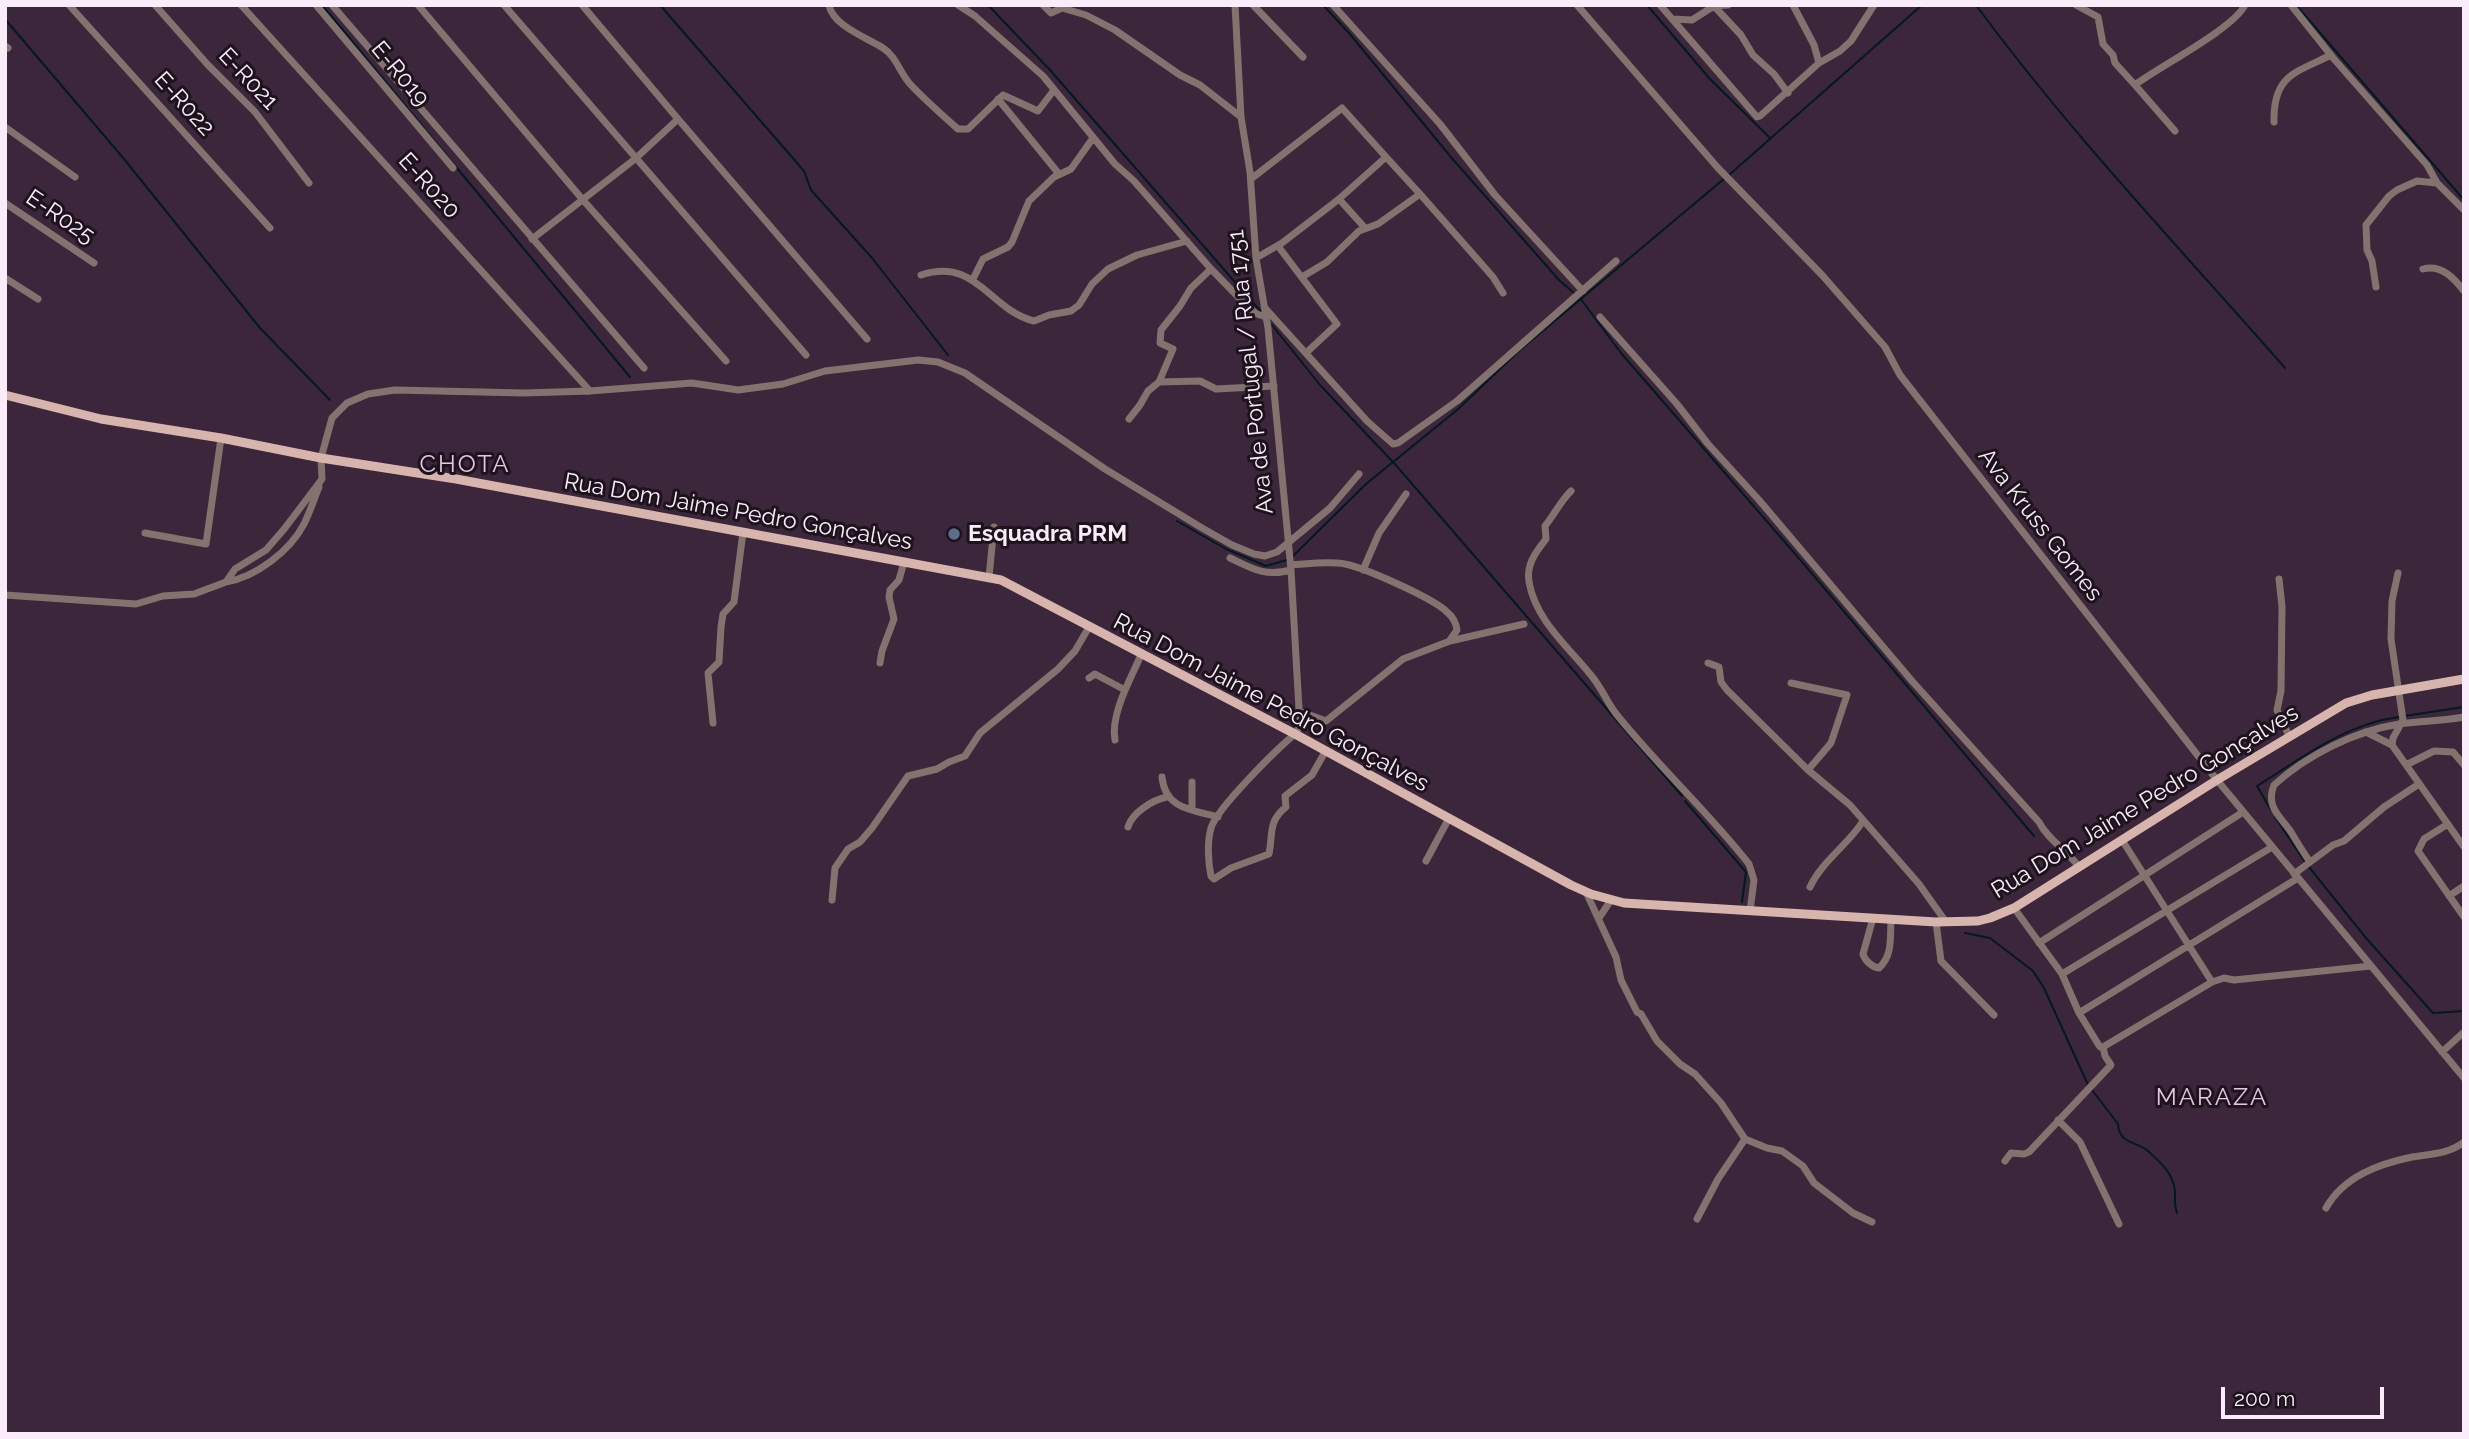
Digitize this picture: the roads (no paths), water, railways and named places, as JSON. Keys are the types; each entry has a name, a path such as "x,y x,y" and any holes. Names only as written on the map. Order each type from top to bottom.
{"main road":[{"name":"Rua Dom Jaime Pedro Gonçalves","path":"5,395 101,419 456,479 698,526 1001,580 1295,734 1448,820 1587,892 1611,900 1674,907 1891,920 1941,922 1990,918 2014,908 2217,780 2346,703 2464,679"}],"street":[{"name":"E-R022","path":"69,5 270,228"},
{"name":"E-R021","path":"155,5 208,65 255,112 309,183"},
{"name":"E-R020","path":"241,5 590,391"},
{"name":"E-R019","path":"316,5 453,168"},
{"path":"418,5 583,200 726,361"},
{"path":"504,5 806,355"},
{"path":"582,5 867,339"},
{"path":"829,5 835,18 864,39 884,49 909,83 940,114 963,131 1003,95 1038,111 1054,90"},
{"path":"958,5 975,16 1035,68 1093,138 1211,269 1249,308 1266,317"},
{"path":"1042,5 1051,13 1062,8 1086,15 1115,30 1180,75 1200,85 1241,117"},
{"name":"Ava de Portugal / Rua 1751","path":"1235,5 1241,117 1251,179 1256,258 1265,308 1289,543 1300,726 1295,734"},
{"path":"1253,5 1303,57"},
{"path":"1333,5 1440,124 1495,195 1583,291"},
{"name":"Ava Kruss Gomes","path":"1577,5 1718,169 1822,275 1885,347 1900,375 2217,780 2464,1078"},
{"path":"1660,5 1757,117 1788,93 1819,63 1851,41 1874,5"},
{"path":"1673,19 1692,20 1713,6 1728,5"},
{"path":"1793,5 1814,45 1819,63"},
{"path":"2076,5 2098,17 2103,44 2113,55 2115,63 2175,131"},
{"path":"2135,85 2231,20 2245,5"},
{"path":"2291,5 2427,165 2437,183 2464,210"},
{"path":"334,6 644,368"},
{"path":"1713,6 1741,35 1753,55 1774,74 1788,93"},
{"path":"2274,122 2275,98 2279,88 2295,71 2331,55"},
{"path":"998,99 1059,174"},
{"path":"1251,179 1342,108 1485,268 1503,293"},
{"path":"532,239 635,159 678,119"},
{"path":"5,127 75,177"},
{"path":"973,279 983,259 1008,247 1012,242 1029,201 1059,174 1067,173 1093,138"},
{"path":"1256,258 1278,246 1339,199 1386,157"},
{"path":"2376,288 2372,261 2367,250 2366,225 2397,190 2417,181 2437,183"},
{"path":"1302,277 1327,262 1353,235 1378,223 1420,194"},
{"path":"1339,199 1365,228"},
{"name":"E-R025","path":"5,203 94,263"},
{"path":"921,275 948,270 973,279 1007,307 1034,321 1070,311 1079,305 1091,284 1108,270 1137,255 1187,241"},
{"path":"1278,246 1337,324 1307,352"},
{"path":"1265,308 1385,439 1393,444 1457,401 1615,261"},
{"path":"1129,419 1147,391 1159,382 1173,349 1160,343 1161,330 1191,288 1211,269"},
{"path":"2423,269 2439,269 2461,279 2464,291"},
{"path":"5,278 38,299"},
{"path":"1600,317 1912,681 2039,822 2045,834 2069,853 2079,867"},
{"path":"5,596 136,604 163,596 194,594 242,579 267,564 303,525 322,479 321,458 332,418 348,403 368,394 395,390 524,393 692,383 738,390 783,384 825,371 918,360 938,362 965,373 1105,469 1232,545 1265,556 1277,552 1330,508 1359,474"},
{"path":"1159,382 1200,381 1216,389 1274,386"},
{"path":"145,533 206,544 221,438"},
{"path":"226,582 235,569 266,550 322,479"},
{"path":"1571,491 1556,507 1545,526 1546,539 1529,565 1529,582 1541,614 1575,660 1592,677 1618,717 1749,864 1754,880 1750,911"},
{"path":"1363,570 1379,533 1406,494"},
{"path":"989,577 994,527"},
{"path":"713,723 708,673 719,662 723,614 734,602 743,532"},
{"path":"1230,558 1265,573 1276,574 1291,568 1342,564 1363,570 1417,593 1448,612 1458,626 1450,641"},
{"path":"880,663 894,619 889,597 899,580 904,562"},
{"path":"2392,745 2401,722 2391,620 2398,573"},
{"path":"2279,579 2282,606 2281,691 2277,715 2289,736"},
{"path":"1298,711 1326,720 1403,659 1450,641 1524,624"},
{"path":"832,900 835,868 848,849 860,842 872,828 908,776 937,769 965,756 980,733 1058,670 1075,651 1089,627"},
{"path":"1115,740 1114,725 1125,690 1141,655"},
{"path":"1708,663 1719,667 1721,682 1727,690 1808,770 1837,793 1919,884 1941,922 1941,961 1994,1014"},
{"path":"1089,678 1095,674 1125,690"},
{"path":"1791,683 1847,695 1831,743 1808,770"},
{"path":"2307,864 2291,831 2278,818 2273,804 2272,789 2279,780 2353,736 2401,722 2464,717"},
{"path":"2366,732 2392,745 2464,847"},
{"path":"1295,734 1247,782 1211,827 1208,863 1210,876 1214,879 1231,868 1269,854 1274,820 1286,807 1285,796 1312,775 1325,752"},
{"path":"2406,765 2434,751 2457,754 2464,765"},
{"path":"1162,777 1163,791 1167,797 1192,810 1218,817"},
{"path":"1192,782 1192,810"},
{"path":"2080,1013 2189,947 2296,876 2307,864 2333,845 2342,843 2384,807 2419,784"},
{"path":"1128,827 1131,818 1161,798 1167,797"},
{"path":"2039,943 2243,812"},
{"path":"1426,862 1448,820"},
{"path":"1810,887 1819,872 1853,838 1863,821"},
{"path":"2448,824 2424,839 2418,851 2464,917"},
{"path":"2122,840 2212,982"},
{"path":"2062,975 2272,847"},
{"path":"2449,896 2464,886"},
{"path":"1587,892 1616,957 1621,980 1637,1012 1641,1014 1657,1041 1680,1064 1695,1074 1721,1103 1745,1139 1782,1151 1803,1166 1814,1183 1853,1213 1872,1222"},
{"path":"1599,918 1611,900"},
{"path":"2014,908 2062,975 2099,1047 2103,1047"},
{"path":"1872,918 1863,954 1864,958 1876,967 1884,963 1889,954 1891,920"},
{"path":"2103,1047 2212,982 2224,978 2234,980 2371,966"},
{"path":"2442,1052 2464,1032"},
{"path":"2005,1161 2011,1153 2029,1152 2110,1068 2103,1047"},
{"path":"2058,1120 2080,1142 2119,1224"},
{"path":"1697,1219 1718,1179 1745,1139"},
{"path":"2326,1208 2340,1190 2362,1172 2412,1157 2445,1152 2464,1142"}],"waterway":[{"path":"322,5 630,377"},
{"path":"660,5 804,171 811,190 872,258 948,355"},
{"path":"988,5 1050,70 1262,313"},
{"path":"1323,5 1450,156 1559,280 1575,294"},
{"path":"1647,5 1710,79 1770,138"},
{"path":"1729,175 1922,5"},
{"path":"1976,5 2049,99 2126,190 2285,368"},
{"path":"2296,5 2464,200"},
{"path":"5,19 124,159 260,328 330,400"},
{"path":"1292,557 1366,484 1457,410 1520,350 1725,178"},
{"path":"1580,298 1621,353 2034,836"},
{"path":"1272,325 1320,385 1394,463 1682,796"},
{"path":"1177,521 1226,549 1266,566 1287,560"},
{"path":"2404,716 2464,707"},
{"path":"2271,810 2257,786 2342,735 2360,727 2399,717"},
{"path":"1685,801 1746,872 1742,902"},
{"path":"2275,817 2305,862"},
{"path":"2309,867 2366,938 2433,1013 2464,1011"},
{"path":"1965,933 1990,938 2033,971 2044,988 2088,1085"},
{"path":"2092,1090 2118,1124 2121,1135 2148,1151 2169,1174 2174,1185 2177,1213"}],"place":[{"name":"Esquadra PRM","path":"954,534"}],"district":[{"name":"CHOTA","path":"465,465"},
{"name":"MARAZA","path":"2212,1098"}]}
